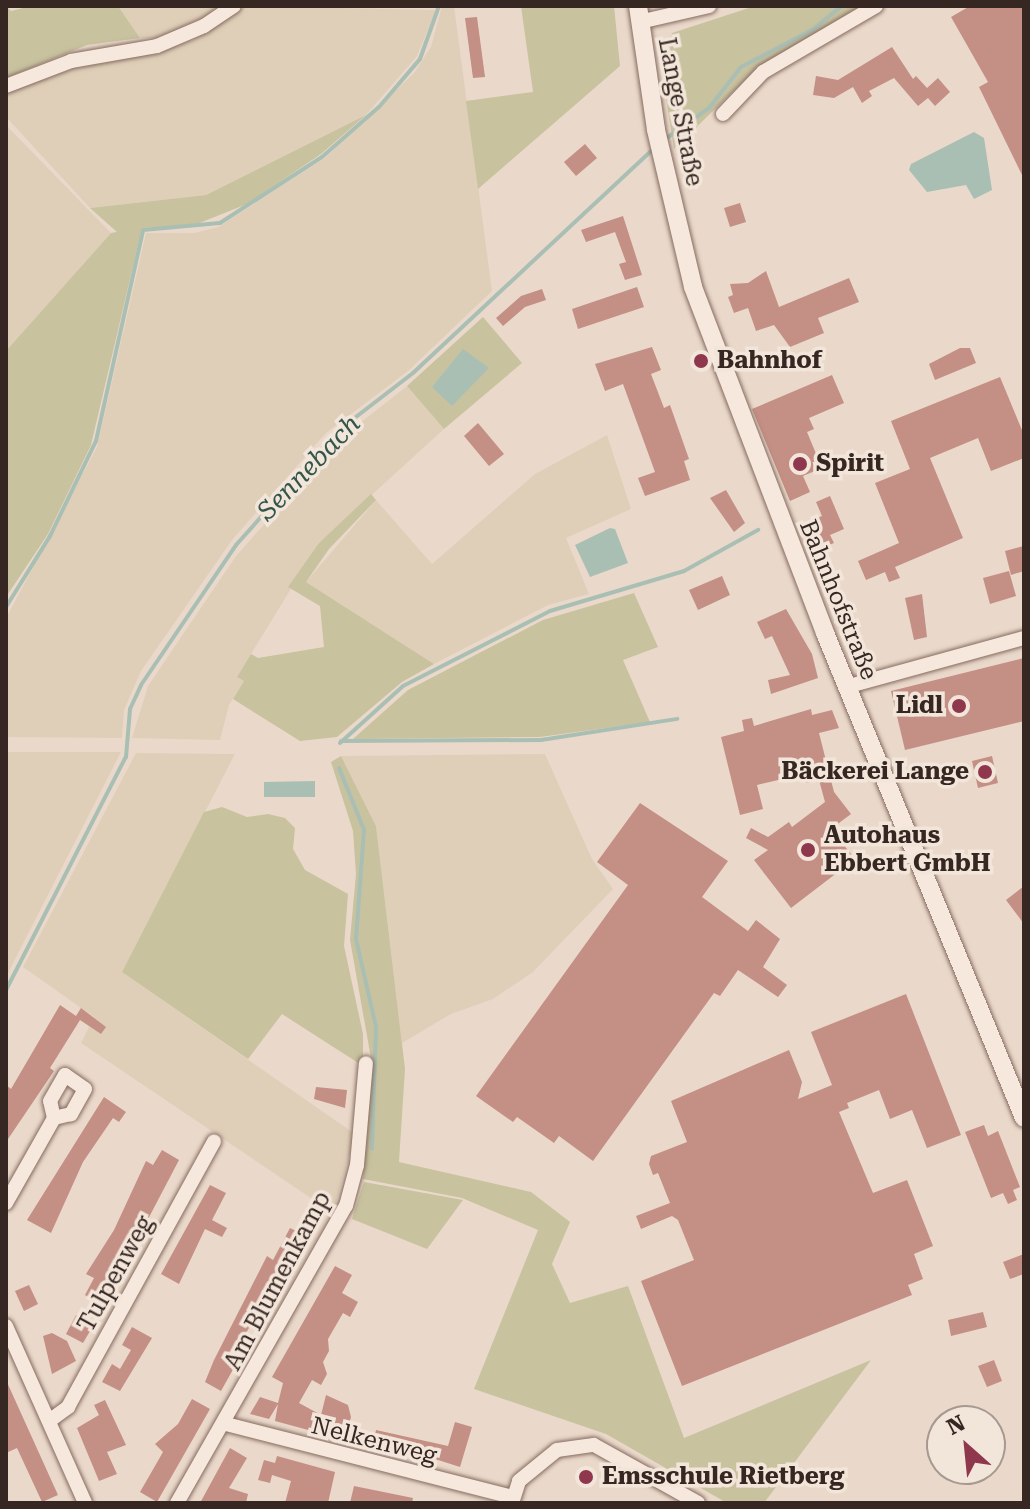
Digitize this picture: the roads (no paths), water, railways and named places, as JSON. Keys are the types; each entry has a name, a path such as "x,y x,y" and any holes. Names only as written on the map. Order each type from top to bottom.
{"main road":[{"name":"Lange Straße","path":"639,14 656,130 678,227"},
{"name":"Bahnhofstraße","path":"678,227 735,407 846,687 1024,1118"}],"street":[{"path":"6,86 71,61 157,46 204,26 234,6"},
{"path":"639,14 709,6"},
{"path":"723,114 763,72 876,6"},
{"path":"846,687 1024,638"},
{"name":"Am Blumenkamp","path":"177,1503 226,1424 346,1206 357,1165 366,1063"},
{"path":"6,1203 54,1118"},
{"name":"Tulpenweg","path":"49,1421 68,1407 214,1141"},
{"path":"6,1326 85,1503"},
{"name":"Nelkenweg","path":"226,1424 512,1500"},
{"path":"512,1500 519,1481 557,1450 594,1445 698,1503"}],"waterway":[{"path":"6,607 50,536 96,441 143,230 220,223 322,157 379,107 420,59 439,6"},
{"name":"Sennebach","path":"664,140 709,108 741,67 812,30 842,6"},
{"name":"Sennebach","path":"6,990 126,757 130,709 141,685 236,545 339,430 413,373 654,148"},
{"path":"340,743 403,686 550,611 684,571 758,530"},
{"path":"341,741 541,740 677,719"},
{"path":"339,768 364,830 356,939 376,1027 372,1149"}],"place":[{"name":"Bahnhof","path":"701,361"},
{"name":"Spirit","path":"800,464"},
{"name":"Lidl","path":"959,706"},
{"name":"Bäckerei Lange","path":"985,772"},
{"name":"Autohaus Ebbert GmbH","path":"808,850"},
{"name":"Emsschule Rietberg","path":"586,1477"}]}
